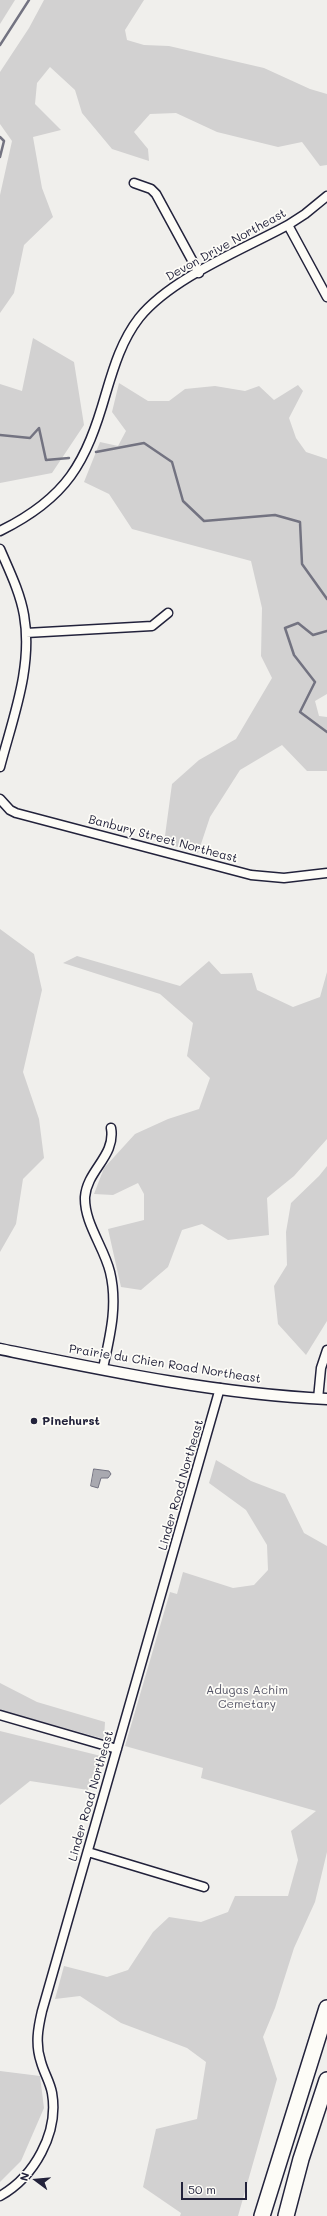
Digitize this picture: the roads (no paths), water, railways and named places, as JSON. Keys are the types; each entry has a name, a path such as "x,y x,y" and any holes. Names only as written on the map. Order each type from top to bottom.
{"highway":[{"path":"262,2216 327,2008"},
{"path":"286,2216 301,2160 327,2080"},
{"path":"290,2216 301,2160"}],"street":[{"path":"134,183 151,189 156,194 199,273"},
{"name":"Devon Drive Northeast","path":"0,531 26,518 40,508 65,484 79,465 92,439 115,363 130,332 159,298 175,286 288,225 305,214 327,196"},
{"path":"288,225 327,297"},
{"path":"0,549 18,594 26,634 24,675 0,767"},
{"path":"26,634 152,626 168,613"},
{"name":"Banbury Street Northeast","path":"0,799 10,810 16,813 251,875 284,878 327,873"},
{"path":"103,1368 113,1319 113,1288 106,1260 88,1217 85,1197 90,1176 112,1145 111,1128"},
{"name":"Prairie du Chien Road Northeast","path":"0,1349 220,1388 323,1399"},
{"path":"323,1399 322,1368 327,1350"},
{"name":"Linder Road Northeast","path":"0,2196 16,2186 29,2172 37,2161 49,2131 53,2115 52,2093 38,2051 37,2032 220,1388"},
{"path":"0,1715 117,1749"},
{"path":"88,1852 204,1887"}],"waterway":[{"path":"0,45 29,0"},
{"path":"0,137 4,141 0,157"},
{"path":"0,435 30,438 39,428 46,460 69,458"},
{"path":"96,452 144,443 172,462 183,501 204,521 275,515 300,522 302,564 327,599"},
{"path":"327,631 313,635 298,623 285,628 294,655 315,682 300,712 327,732"}],"place":[{"name":"Pinehurst","path":"34,1421"}],"park label":[{"name":"Adugas Achim Cemetary","path":"247,1697"}]}
